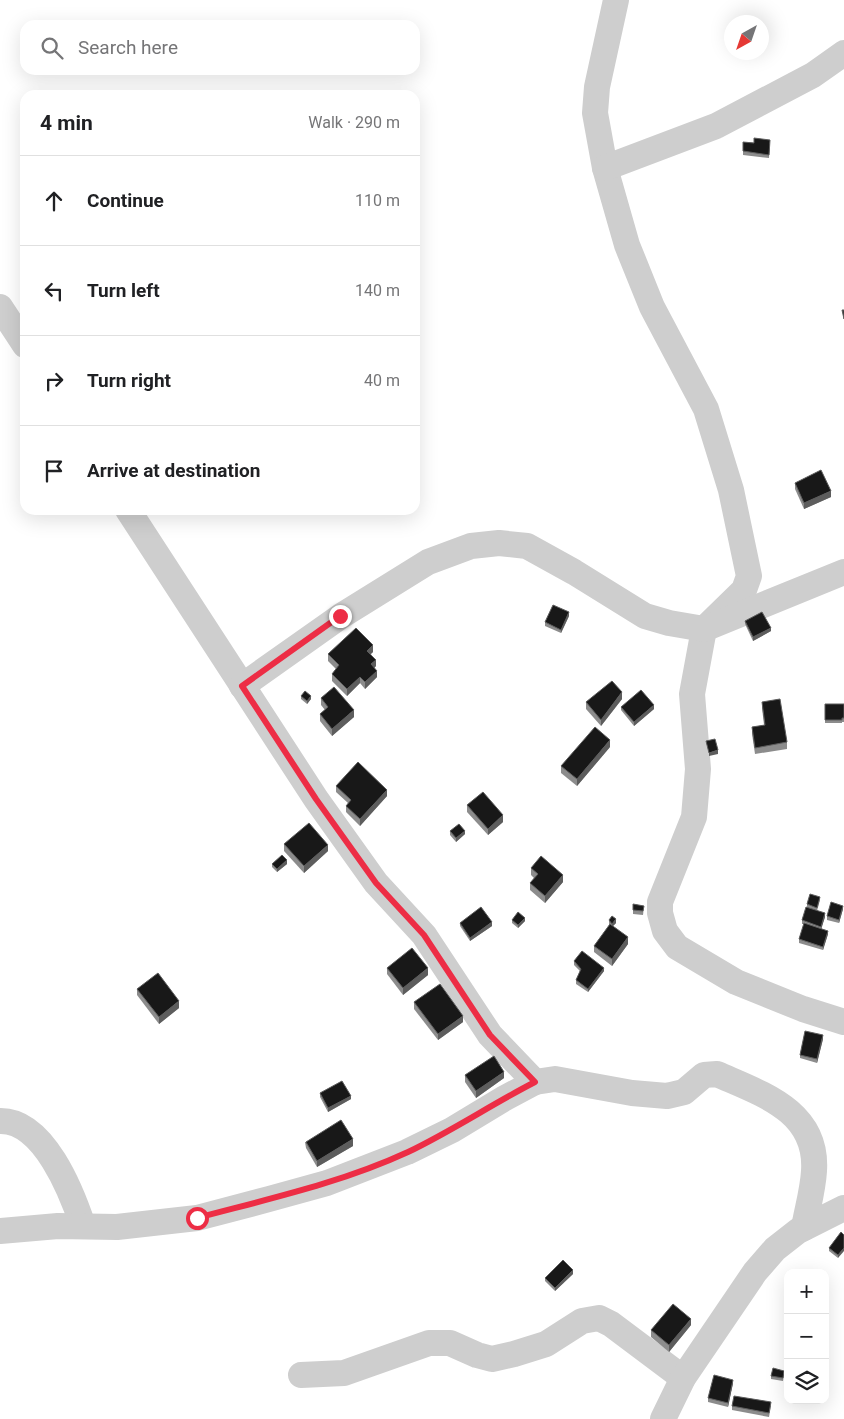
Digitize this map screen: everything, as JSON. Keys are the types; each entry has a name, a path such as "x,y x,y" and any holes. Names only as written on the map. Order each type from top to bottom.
{"street":[{"path":"616,0 597,87 595,113 605,168 627,245 652,307 706,409 731,490 749,576 744,590 704,629 692,694 698,769 694,817 660,902 660,913 665,931 677,947 736,982 803,1009 844,1022"},
{"path":"605,168 716,126 814,74 844,53"},
{"path":"0,307 20,337"},
{"path":"131,515 316,799 376,883 424,935 490,1035 535,1082"},
{"path":"242,686 340,616 428,562 470,546 499,543 527,546 574,572 645,616 669,623 704,629 844,572"},
{"path":"0,1231 58,1226 117,1227 197,1218 327,1183 407,1152 452,1130 535,1082 555,1079 667,1096 684,1092 704,1075 717,1074 750,1089 782,1107 797,1118 808,1132 813,1149 814,1171 804,1228"},
{"path":"0,1121 6,1121 24,1128 38,1140 55,1161 76,1204 83,1226"},
{"path":"663,1419 683,1378 755,1272 775,1249 798,1231 844,1208"},
{"path":"301,1375 344,1373 429,1344 450,1343 477,1355 492,1358 499,1357 546,1344 582,1321 599,1318 611,1324 683,1378"}],"building":[{"path":"754,138 770,140 769,155 743,151 743,142 754,143"},
{"path":"821,470 831,491 804,503 795,483"},
{"path":"553,605 569,612 561,630 545,622"},
{"path":"762,612 771,628 753,637 745,621"},
{"path":"356,628 373,645 367,651 376,660 371,664 377,671 365,682 360,677 347,689 332,674 339,665 328,654"},
{"path":"612,681 622,692 601,720 586,702"},
{"path":"334,687 354,710 332,729 320,714 328,707 321,698"},
{"path":"641,690 654,705 634,722 621,707"},
{"path":"305,691 311,696 307,701 301,696"},
{"path":"780,699 787,742 755,748 752,727 765,725 762,702"},
{"path":"825,704 844,704 844,718 842,720 825,720"},
{"path":"595,727 610,740 577,779 561,766"},
{"path":"715,739 718,750 709,753 706,741"},
{"path":"358,762 387,790 360,819 346,806 351,800 336,786"},
{"path":"483,792 503,815 488,829 467,805"},
{"path":"309,823 328,845 304,866 284,844"},
{"path":"459,824 465,831 456,838 450,831"},
{"path":"282,855 287,860 277,869 272,864"},
{"path":"541,856 563,875 545,896 530,883 538,874 531,868"},
{"path":"810,894 820,897 817,908 807,904"},
{"path":"831,902 843,906 839,920 827,916"},
{"path":"633,904 644,906 643,911 633,910"},
{"path":"481,907 492,922 470,938 460,923"},
{"path":"806,907 825,913 821,927 802,920"},
{"path":"518,912 525,918 518,925 512,920"},
{"path":"612,916 616,919 612,924 609,920"},
{"path":"804,923 828,931 823,947 799,939"},
{"path":"610,924 628,937 612,959 594,946"},
{"path":"412,948 428,968 403,988 387,968"},
{"path":"582,951 604,968 588,989 576,980 581,969 574,961"},
{"path":"158,973 179,1001 159,1017 137,989"},
{"path":"440,984 463,1016 438,1034 414,1002"},
{"path":"805,1031 823,1035 817,1059 800,1055"},
{"path":"494,1056 504,1072 476,1091 465,1075"},
{"path":"342,1081 351,1096 328,1108 320,1093"},
{"path":"341,1120 353,1139 317,1161 306,1142"},
{"path":"841,1232 844,1235 844,1248 838,1255 829,1248"},
{"path":"563,1260 573,1270 555,1288 545,1278"},
{"path":"673,1304 691,1319 669,1345 651,1330"},
{"path":"773,1368 784,1371 783,1378 771,1376"},
{"path":"714,1375 733,1380 728,1403 708,1398"},
{"path":"734,1396 771,1402 769,1413 732,1406"}],"route":[{"path":"197,1218 327,1183 407,1152 452,1130 535,1082 490,1035 424,935 376,883 316,799 242,686 340,616"}]}
